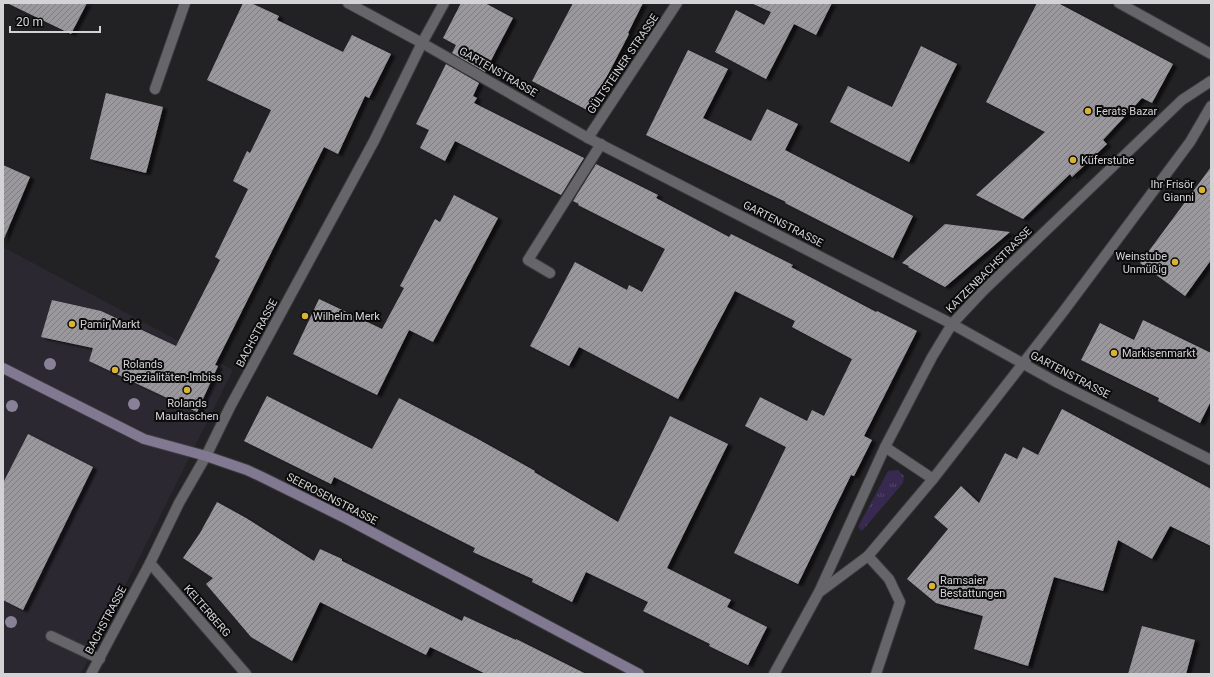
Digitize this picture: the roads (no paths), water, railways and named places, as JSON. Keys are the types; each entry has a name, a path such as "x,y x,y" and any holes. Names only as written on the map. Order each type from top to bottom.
{"street":[{"path":"155,89 185,3"},
{"name":"GARTENSTRASSE","path":"348,3 422,42 588,138 952,324 1056,382 1211,460"},
{"name":"BACHSTRASSE","path":"91,674 150,563 179,503 206,456 234,400 374,140 422,42 444,3"},
{"name":"GÜLTSTEINER STRASSE","path":"588,138 677,3"},
{"path":"1119,3 1211,54"},
{"name":"KATZENBACHSTRASSE","path":"774,674 819,592 885,447 932,357 952,324 982,292 1182,100 1211,81"},
{"name":"KATZENBACHSTRASSE","path":"819,592 868,556 933,479 1063,312 1190,142 1211,106"},
{"path":"550,273 528,260 601,144"},
{"name":"SEEROSENSTRASSE","path":"3,368 144,439 206,456 247,470 346,519 639,674"},
{"path":"885,447 933,479"},
{"path":"868,556 889,578 900,602 876,674"},
{"name":"KELTERBERG","path":"150,563 246,674"},
{"path":"51,636 100,659"}],"place":[{"name":"Ferats Bazar","path":"1088,111"},
{"name":"Küferstube","path":"1073,160"},
{"name":"Ihr Frisör Gianni","path":"1202,190"},
{"name":"Weinstube Unmüßig","path":"1175,262"},
{"name":"Wilhelm Merk","path":"305,316"},
{"name":"Pamir Markt","path":"72,324"},
{"name":"Markisenmarkt","path":"1114,353"},
{"name":"Rolands Spezialitäten-Imbiss","path":"115,370"},
{"name":"Rolands Maultaschen","path":"187,390"},
{"name":"Ramsaier Bestattungen","path":"932,586"}]}
